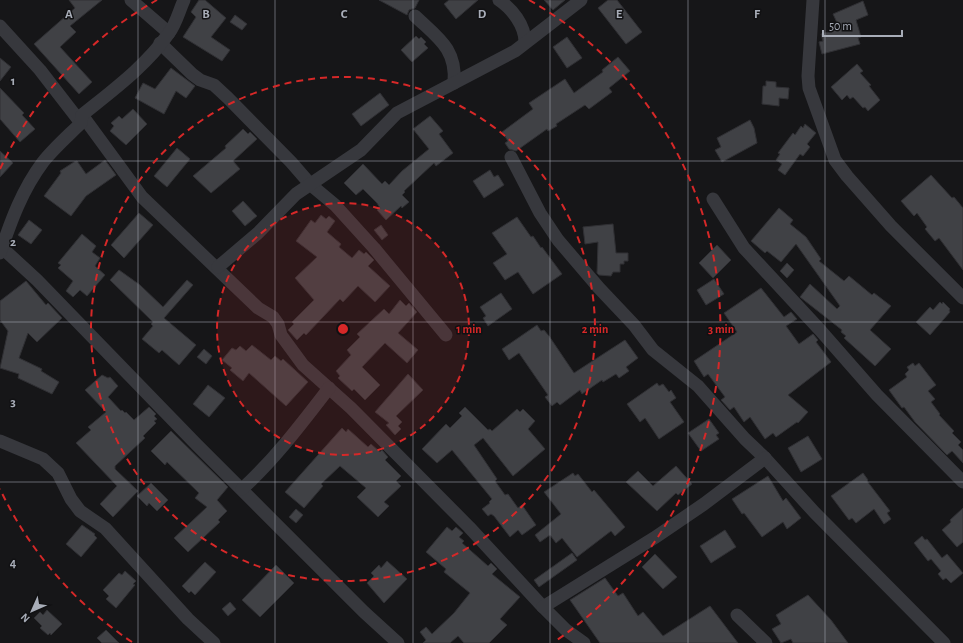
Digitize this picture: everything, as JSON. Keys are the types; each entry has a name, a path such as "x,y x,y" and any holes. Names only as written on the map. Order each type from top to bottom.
{"street":[{"path":"131,0 169,33"},
{"path":"0,253 13,215 30,182 44,161 82,119 139,69 169,33 184,0"},
{"path":"499,0 515,16 522,28 525,42"},
{"path":"218,267 258,233 284,204 361,150 381,132 397,113 515,51 581,0"},
{"path":"813,0 808,76 809,88 835,160 847,176 891,226 963,298"},
{"path":"415,16 443,43 450,53 455,69 454,83"},
{"path":"0,26 82,119 142,197 159,215 218,267 258,308 273,317 278,324 281,335 303,365 329,388 469,527 566,630 584,643"},
{"path":"160,43 192,74 200,80 214,85 228,98 291,162 311,185 335,206 374,248 446,335"},
{"path":"511,157 540,213 558,240 599,288 634,325 652,350 698,386 745,439 765,458 815,513 944,643"},
{"path":"713,199 744,248 820,330 877,396 963,482"},
{"path":"0,246 43,286 197,445 364,612 398,643"},
{"path":"242,489 279,451 329,388"},
{"path":"0,441 43,459 58,472 71,499 80,511 106,528 188,620 214,643"},
{"path":"543,607 654,538 704,504 765,458"},
{"path":"737,615 766,643"}],"building":[{"path":"69,0 102,0 70,26 76,32 60,47 92,82 79,94 34,44 75,8"},
{"path":"199,0 205,0 226,18 211,37 230,50 222,61 183,37 196,17 191,12"},
{"path":"379,0 419,0 415,8 409,10 407,15"},
{"path":"449,0 478,0 456,19 444,4"},
{"path":"544,0 565,0 553,10"},
{"path":"608,0 617,0 642,32 626,44 598,8"},
{"path":"863,1 868,15 856,20 861,37 858,38 860,44 822,54 819,42 823,41 821,34 840,29 833,14"},
{"path":"235,15 247,24 242,30 230,22"},
{"path":"416,36 419,39 421,37 426,42 424,44 428,48 412,62 401,50"},
{"path":"567,37 582,58 567,68 553,47"},
{"path":"618,57 630,71 609,88 612,92 589,109 585,105 556,124 557,126 548,131 547,129 516,151 509,149 505,143 508,141 502,132 533,109 529,103 565,79 574,93 603,72 602,70"},
{"path":"0,58 11,67 0,81"},
{"path":"857,64 863,71 860,73 871,85 869,86 880,100 868,111 865,107 863,108 853,97 850,99 847,95 842,100 831,87"},
{"path":"171,68 195,86 186,98 176,91 164,114 135,98 143,83 155,89"},
{"path":"766,81 776,82 776,87 789,88 788,99 779,98 779,106 762,104 763,86 766,86"},
{"path":"0,88 24,113 22,115 35,129 20,142 0,119"},
{"path":"380,93 389,105 361,126 352,114"},
{"path":"133,109 147,124 126,145 110,131 114,126 111,123 119,116 122,119"},
{"path":"430,116 443,131 439,134 453,153 436,166 434,163 404,191 405,192 402,195 409,202 402,208 401,206 386,220 377,210 380,208 377,203 363,189 356,195 344,183 363,164 382,184 385,181 389,185 402,171 429,149 413,129"},
{"path":"750,120 754,128 757,143 722,162 715,150 721,147 717,138"},
{"path":"805,124 816,133 807,144 810,147 803,156 800,154 785,175 778,170 782,164 776,160 780,154 778,153 793,133 795,135 801,126 803,128"},
{"path":"243,129 248,134 250,132 257,139 233,161 240,169 211,193 193,176 226,148 225,146"},
{"path":"177,148 190,159 167,187 154,176"},
{"path":"0,151 13,163 0,177"},
{"path":"105,160 116,175 86,196 71,216 44,196 61,173 60,171 74,162 77,161 86,174"},
{"path":"490,170 494,177 498,175 504,185 484,198 473,181"},
{"path":"931,175 963,208 963,270 939,238 935,241 925,229 927,227 917,213 914,216 901,201"},
{"path":"243,201 257,216 245,226 232,211"},
{"path":"779,208 793,220 790,224 806,237 821,259 819,261 844,281 849,276 872,295 874,293 891,306 870,330 891,349 875,366 844,338 846,336 841,332 842,330 800,297 810,284 837,309 840,306 796,244 781,262 767,251 765,253 751,241"},
{"path":"139,213 153,225 124,258 111,245"},
{"path":"321,215 326,219 329,216 335,221 327,232 341,244 339,247 352,258 359,250 364,254 366,252 374,260 368,266 390,286 375,302 358,286 343,302 340,299 306,335 304,333 297,340 288,330 294,324 292,322 314,300 295,278 317,257 296,241 311,220 315,223"},
{"path":"517,217 531,237 533,236 562,274 533,294 518,272 505,280 493,263 507,254 492,233"},
{"path":"29,220 42,230 31,244 18,235"},
{"path":"613,224 616,253 628,253 628,261 624,261 624,264 620,264 620,272 613,272 611,276 599,275 597,273 598,242 585,244 583,227"},
{"path":"381,225 388,235 382,240 374,230"},
{"path":"82,234 96,246 92,252 100,258 95,266 105,275 87,296 80,290 73,297 66,291 73,281 58,268 61,265 58,263"},
{"path":"717,245 731,260 713,278 699,263"},
{"path":"787,263 794,270 787,278 780,271"},
{"path":"119,270 140,285 163,307 187,280 193,285 164,318 196,345 179,365 162,350 159,353 142,339 153,326 151,324 153,322 110,280"},
{"path":"714,279 724,294 706,305 697,290"},
{"path":"26,281 46,305 48,303 62,318 37,342 28,333 19,358 42,369 41,371 59,382 52,394 18,378 19,374 0,368 8,331 0,320 0,301"},
{"path":"761,288 784,317 791,312 797,319 786,326 799,344 813,334 818,340 816,342 831,362 788,395 808,412 798,423 797,422 776,437 773,433 765,439 750,417 744,422 734,407 730,410 721,400 725,397 708,374 704,377 694,361 737,332 724,313"},
{"path":"501,293 512,309 488,326 483,318 486,316 480,307"},
{"path":"400,300 406,306 409,303 417,312 398,333 418,350 407,363 385,343 362,367 380,385 365,400 354,389 352,391 338,378 340,376 336,371 351,355 347,350 360,337 357,334 384,309 389,314"},
{"path":"940,302 942,304 943,302 950,309 950,312 930,335 916,322 930,307 933,310"},
{"path":"537,325 541,331 544,330 549,336 574,373 625,340 638,358 626,367 629,371 619,378 616,374 603,382 602,380 582,394 580,390 560,405 557,402 552,406 545,397 548,395 519,353 509,360 502,349"},
{"path":"252,345 271,360 275,356 281,361 283,359 308,382 286,406 249,373 243,381 230,370 232,368 222,360 232,348 236,350 240,346 246,351"},
{"path":"204,349 212,356 206,364 197,357"},
{"path":"913,363 915,366 919,363 936,385 928,391 935,399 931,402 940,414 939,415 954,431 952,433 961,442 958,445 963,450 963,463 952,451 947,455 915,422 904,407 902,408 889,390 907,377 905,374 909,370 907,367"},
{"path":"408,374 423,390 396,416 402,422 398,426 401,429 395,435 386,425 389,423 375,412"},
{"path":"102,375 108,378 110,377 118,386 108,397 121,411 126,412 134,420 149,407 156,414 154,416 157,419 154,421 156,423 143,436 145,438 115,466 115,469 138,491 113,517 100,504 117,486 76,443 91,430 88,427 106,412 85,390"},
{"path":"657,383 659,386 663,384 669,392 671,390 676,398 670,402 684,422 659,439 645,418 640,422 627,404"},
{"path":"208,385 225,398 209,417 193,404"},
{"path":"465,407 488,430 490,429 492,431 517,409 520,412 523,409 535,421 528,429 545,449 513,476 483,438 474,445 497,479 495,481 505,495 508,494 518,508 522,505 536,525 522,535 518,530 510,537 494,516 491,514 488,516 482,509 490,503 489,502 492,499 452,450 437,463 422,449 446,424 450,428 462,416 459,413"},
{"path":"709,419 719,433 716,435 719,439 701,451 688,433"},
{"path":"342,428 346,432 348,429 368,447 371,444 380,452 382,450 388,457 385,460 401,476 396,481 401,486 384,502 389,506 378,517 357,497 366,488 340,466 321,484 323,486 304,508 285,492"},
{"path":"171,431 228,487 217,500 227,511 218,520 220,522 188,552 174,538 207,507 195,498 199,493 167,462 165,465 151,451"},
{"path":"808,436 822,459 801,472 788,448"},
{"path":"676,466 692,484 678,495 676,493 657,511 626,482 638,471 653,486"},
{"path":"573,473 575,476 578,474 592,492 594,490 625,527 615,536 611,531 577,557 562,538 556,543 550,535 540,542 535,535 561,514 544,492"},
{"path":"863,473 868,480 867,481 890,511 887,513 891,519 884,524 874,509 856,523 852,518 849,520 831,496"},
{"path":"768,476 783,501 786,498 801,518 787,529 783,522 762,537 744,513 742,514 732,499"},
{"path":"151,483 168,500 157,511 149,503 147,506 137,496"},
{"path":"963,508 963,542 957,547 942,530"},
{"path":"296,509 303,515 296,523 289,517"},
{"path":"82,525 95,534 94,535 97,538 81,557 66,544"},
{"path":"447,527 452,531 456,527 463,533 459,537 464,541 462,543 488,566 491,563 497,569 492,574 520,597 500,619 507,625 489,643 464,643 458,636 450,643 423,643 426,640 420,632 426,627 432,634 454,613 470,593 444,572 446,569 426,552"},
{"path":"725,530 736,547 711,563 700,546"},
{"path":"922,536 925,540 927,539 942,558 947,554 963,573 951,583 946,578 943,580 938,574 941,571 931,559 928,561 914,543"},
{"path":"572,553 577,560 539,587 534,580"},
{"path":"655,554 677,577 663,589 642,567"},
{"path":"387,561 407,579 384,603 367,583 374,576 371,573 379,565 381,568"},
{"path":"205,562 216,572 195,595 191,591 189,593 182,586"},
{"path":"276,565 294,583 260,617 242,600"},
{"path":"125,571 136,581 133,584 135,585 116,608 106,599 109,596 103,590 119,573 122,575"},
{"path":"605,578 618,596 623,593 638,616 643,612 663,636 710,606 738,643 600,643 570,600"},
{"path":"808,595 831,620 848,643 793,643 791,639 781,643 772,629 781,624 776,615"},
{"path":"230,602 236,609 228,616 222,609"},
{"path":"47,610 62,624 51,635 50,633 48,635 40,628 42,626 34,618 40,612 43,615"},
{"path":"106,630 119,643 102,643 97,638"}]}
